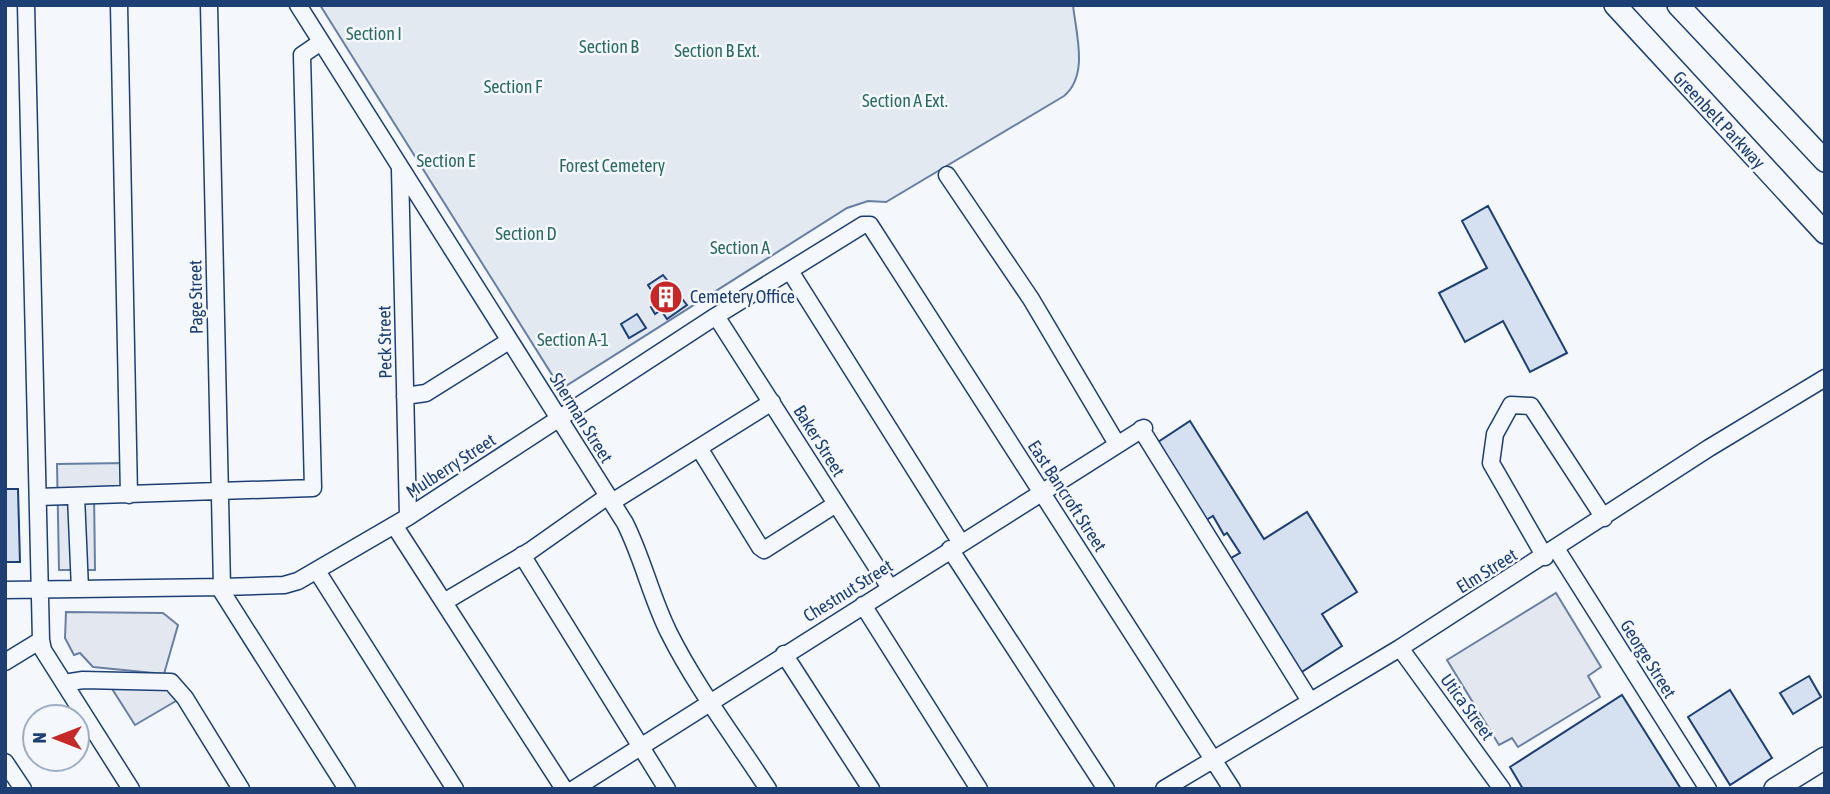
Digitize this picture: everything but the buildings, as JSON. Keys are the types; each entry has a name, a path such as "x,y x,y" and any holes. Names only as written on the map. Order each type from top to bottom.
{"main road":[{"name":"Greenbelt Parkway","path":"1615,5 1825,233"},
{"path":"1678,5 1825,161"},
{"path":"1776,789 1825,758"}],"street":[{"path":"26,5 41,639 43,650 131,789"},
{"path":"119,5 129,495"},
{"name":"Page Street","path":"209,5 221,587"},
{"name":"Sherman Street","path":"298,5 610,499 641,554 654,598 671,636 768,789"},
{"path":"38,497 313,488 302,55 321,41"},
{"name":"Peck Street","path":"400,166 405,396 401,521"},
{"path":"947,175 1031,299 1117,444"},
{"name":"Mulberry Street","path":"5,590 284,585 317,571 401,521 716,316 863,225 870,225"},
{"name":"East Bancroft Street","path":"870,225 1232,789"},
{"path":"790,271 1106,789"},
{"name":"Baker Street","path":"716,316 890,588"},
{"path":"405,396 426,393 509,341"},
{"name":"Elm Street","path":"1164,789 1400,648 1551,554 1709,448 1825,378"},
{"path":"443,602 772,402"},
{"name":"George Street","path":"1604,518 1531,406 1511,405 1495,434 1491,463 1708,789"},
{"name":"Chestnut Street","path":"573,789 1142,429 1310,701"},
{"path":"699,448 764,550 836,504"},
{"path":"76,496 79,589"},
{"path":"401,521 443,602 564,789"},
{"path":"522,555 667,789"},
{"path":"317,571 455,789"},
{"path":"221,587 347,789"},
{"path":"863,605 979,789"},
{"path":"5,662 41,639"},
{"name":"Utica Street","path":"1400,648 1502,789"},
{"path":"785,654 871,789"},
{"path":"64,683 83,680 171,682 185,698 241,789"},
{"path":"5,762 23,789"}],"green space":[{"name":"Forest Cemetery","path":"320,5 1073,5 1079,66 1072,87 1064,96 886,202 868,201 847,208 561,389"}],"shaded area":[{"path":"126,463 126,490 94,491 95,570 59,570 57,464"},
{"path":"1556,593 1601,667 1588,676 1600,697 1518,747 1512,738 1499,745 1447,660"},
{"path":"66,612 163,613 178,625 164,674 93,667 80,653 74,655 65,638"},
{"path":"109,684 171,686 181,698 135,725"}],"place":[{"name":"Cemetery Office","path":"666,297"}],"park label":[{"name":"Section I","path":"374,34"},
{"name":"Section B","path":"609,47"},
{"name":"Section B Ext.","path":"717,51"},
{"name":"Section F","path":"513,87"},
{"name":"Section A Ext.","path":"905,101"},
{"name":"Section E","path":"446,161"},
{"name":"Section D","path":"526,234"},
{"name":"Section A","path":"740,248"},
{"name":"Section A-1","path":"573,340"}]}
